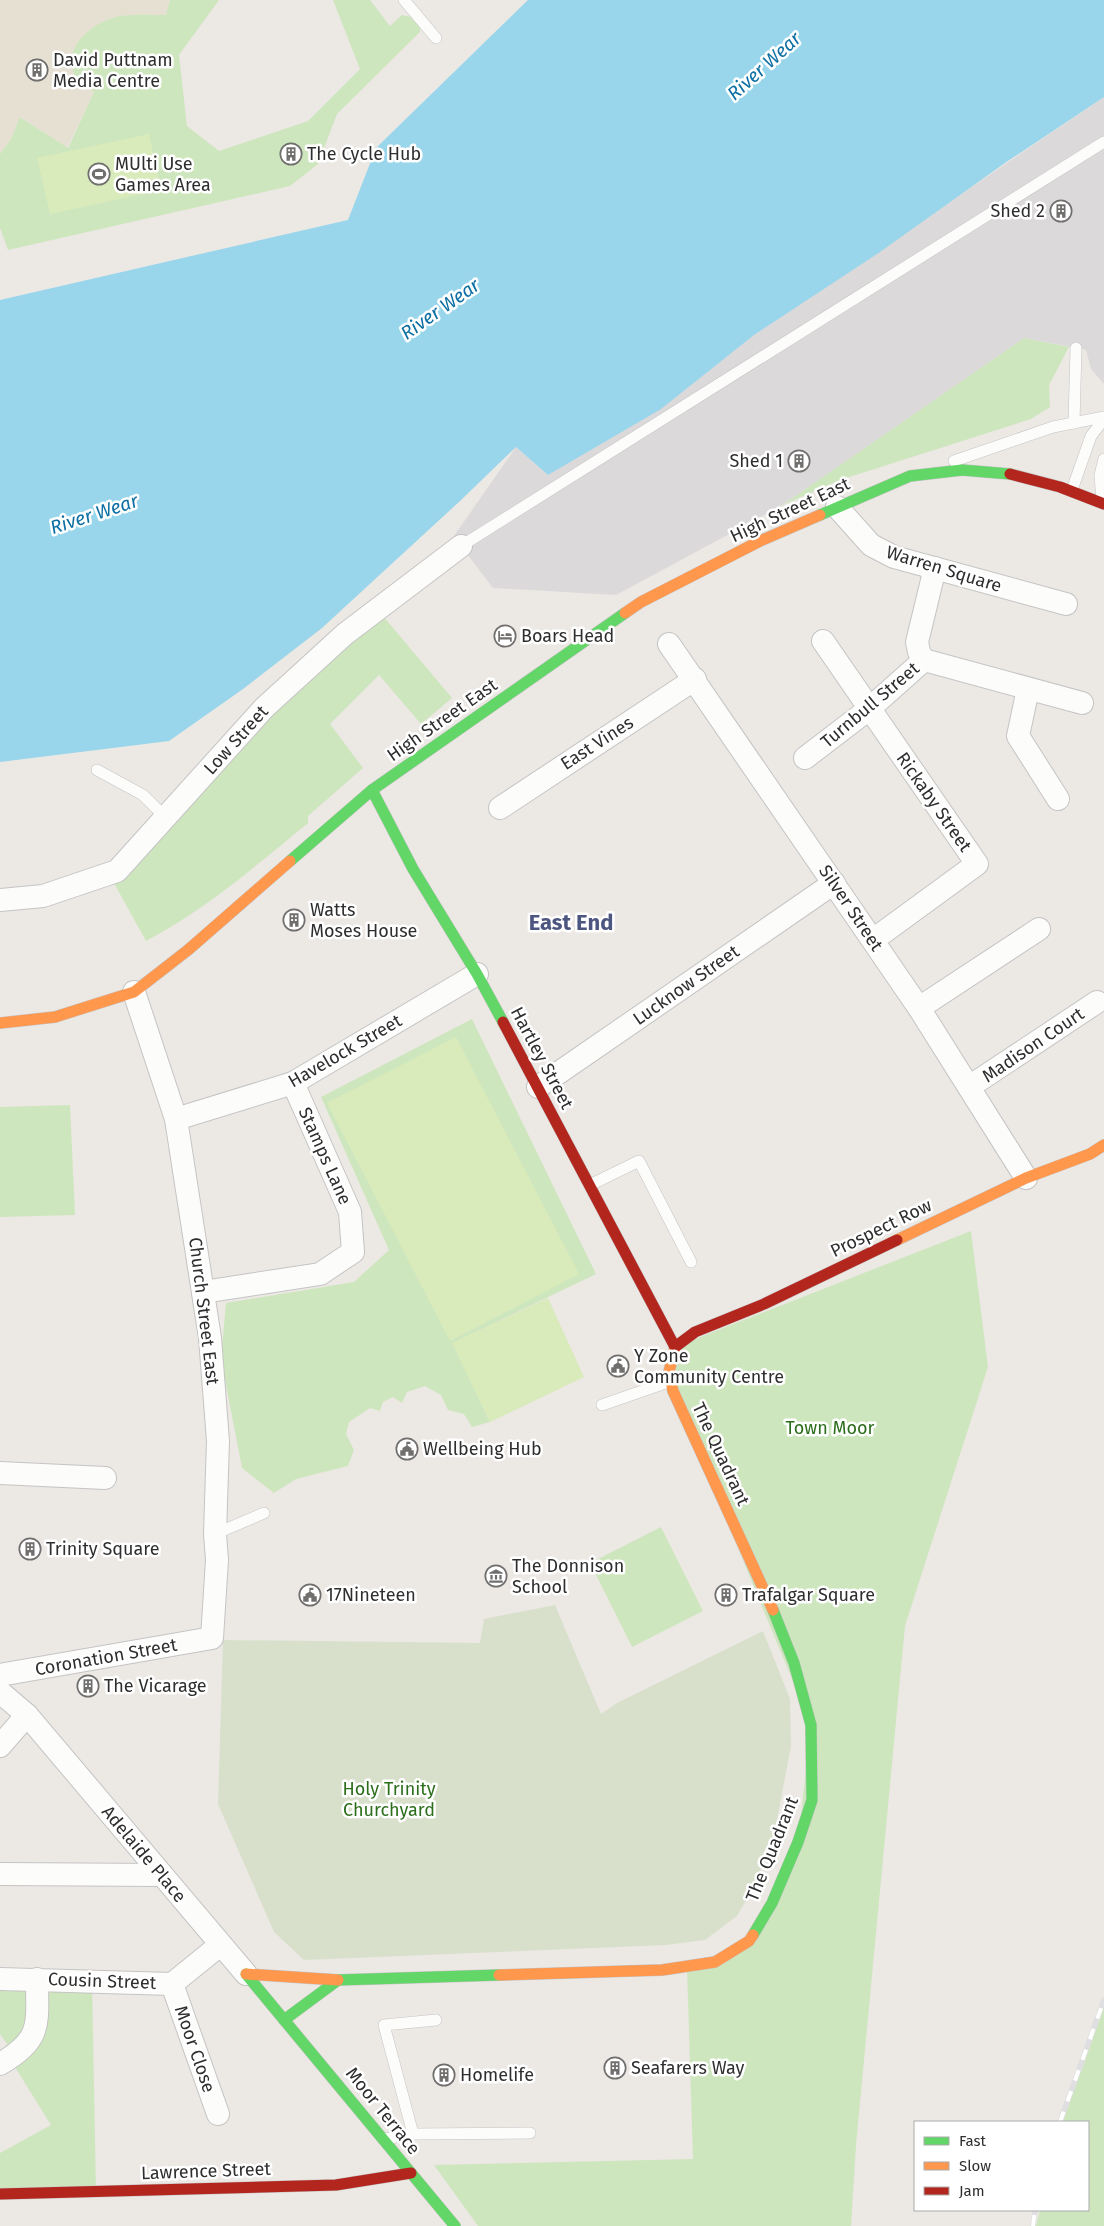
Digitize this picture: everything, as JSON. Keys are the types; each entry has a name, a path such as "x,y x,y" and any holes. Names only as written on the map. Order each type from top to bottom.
{"street":[{"name":"High Street East","path":"0,1023 55,1017 134,992 188,950 372,790 641,602 760,541 910,476 929,473 979,470 1072,490 1103,503"},
{"name":"Warren Square","path":"837,507 871,545 894,557 1066,604"},
{"name":"Low Street","path":"0,900 43,896 117,871 264,708 319,656 461,546"},
{"path":"924,660 919,652 917,642 935,568"},
{"path":"823,641 869,709"},
{"name":"Silver Street","path":"669,644 695,679 919,1008 1026,1178"},
{"name":"Turnbull Street","path":"805,758 869,709 924,660 1082,703"},
{"name":"East Vines","path":"500,808 695,679"},
{"path":"1028,689 1018,736 1058,799"},
{"name":"Rickaby Street","path":"869,709 977,864 873,940"},
{"name":"Hartley Street","path":"372,790 413,869 477,974 675,1347"},
{"name":"Lucknow Street","path":"538,1087 834,883"},
{"path":"919,1008 1039,928"},
{"name":"Havelock Street","path":"176,1119 293,1083 477,974"},
{"name":"Church Street East","path":"134,992 176,1119 210,1338 218,1441 215,1534 217,1560 212,1638"},
{"name":"Madison Court","path":"969,1087 1097,1002"},
{"name":"Stamps Lane","path":"203,1292 320,1274 353,1252 350,1212 293,1083"},
{"name":"Prospect Row","path":"675,1347 695,1332 764,1304 1026,1178 1090,1154 1104,1145"},
{"name":"The Quadrant","path":"246,1974 338,1980 687,1967 715,1962 748,1941 772,1903 798,1842 812,1800 811,1725 794,1663 765,1590 673,1391 669,1372 675,1347"},
{"path":"0,1473 105,1478"},
{"name":"Coronation Street","path":"0,1675 212,1638"},
{"name":"Adelaide Place","path":"0,1692 27,1715 284,2020"},
{"path":"0,1746 27,1715"},
{"path":"0,1874 162,1875"},
{"name":"Cousin Street","path":"0,1979 172,1984 220,1945"},
{"path":"0,2064 18,2054 31,2039 36,2023 36,1979"},
{"path":"284,2020 338,1980"},
{"name":"Moor Close","path":"172,1984 218,2114"},
{"name":"Moor Terrace","path":"284,2020 455,2226"},
{"name":"Lawrence Street","path":"0,2194 336,2185 411,2173"}],"lane":[{"path":"404,0 436,38"},
{"path":"461,546 1104,142"},
{"path":"1076,348 1078,422"},
{"path":"910,476 1053,427 1078,422 1103,422"},
{"path":"1072,490 1091,436 1103,422"},
{"path":"1103,503 1100,476 1101,464 1104,459"},
{"path":"97,770 142,795 166,818"},
{"path":"590,1185 639,1161 691,1262"},
{"path":"602,1405 671,1381"},
{"path":"215,1534 264,1513"},
{"path":"413,2134 384,2025 436,2020"},
{"path":"384,2139 413,2134 530,2133"}],"shaded area":[{"name":"David Puttnam Media Centre","path":"0,0 170,0 167,15 121,16 94,92 67,148 21,117 11,139 0,154"},
{"path":"1104,97 1104,384 1091,369 1086,350 1024,338 781,506 616,595 493,588 454,536 516,447 548,475"}],"green space":[{"path":"170,0 219,0 179,55 187,126 219,151 308,121 360,69 333,0 370,0 390,26 402,15 411,17 420,26 420,32 337,114 318,164 290,186 8,250 0,228 0,154 11,139 20,117 68,148 94,92 76,78 72,67 72,56 82,37 100,23 120,16 166,15"},
{"name":"MUlti Use Games Area","path":"149,134 161,190 50,214 37,158"},
{"path":"1024,338 1069,347 1049,385 1050,407 1031,419 840,480 781,506"},
{"path":"383,616 452,698 421,724 379,675 330,724 363,768 308,816 308,823 250,871 210,901 146,941 109,874 271,712"},
{"path":"472,1019 596,1274 453,1343 490,1422 472,1427 464,1414 448,1410 441,1395 425,1386 407,1392 402,1403 393,1397 383,1402 380,1411 370,1408 349,1422 346,1434 354,1450 348,1466 296,1479 274,1493 242,1468 221,1359 226,1303 354,1282 389,1250 321,1097"},
{"path":"456,1037 579,1274 450,1341 327,1103"},
{"path":"70,1105 75,1215 0,1217 0,1107"},
{"name":"Town Moor","path":"971,1231 988,1367 905,1626 856,2145 851,2226 478,2226 434,2165 693,2159 687,1967 748,1941 798,1842 811,1725 673,1391 675,1347"},
{"path":"548,1298 584,1377 490,1422 452,1343"},
{"path":"661,1527 703,1611 632,1647 590,1563"},
{"name":"Holy Trinity Churchyard","path":"555,1605 601,1714 617,1703 763,1631 790,1699 791,1746 773,1841 752,1890 737,1916 705,1940 666,1945 304,1960 274,1932 218,1804 223,1640 480,1643 484,1619"},
{"path":"0,1979 92,1981 96,2192 0,2194 0,2153 51,2125 10,2059 15,2055 0,2034"},
{"path":"1104,2000 1104,2226 1036,2226 1040,2211 1089,2211 1089,2121 1060,2121"}],"water":[{"name":"River Wear","path":"528,0 1104,0 1104,97 1005,163 880,252 754,335 661,409 548,475 516,447 322,628 243,689 169,741 0,762 0,300 348,220 376,148"}],"railway":[{"path":"1060,2121 1104,2000"},
{"path":"1033,2226 1035,2211"}],"traffic: fast":[{"path":"820,515 910,476 962,470 1010,474"},
{"path":"290,861 372,790 625,613"},
{"path":"372,790 413,869 477,974 503,1022"},
{"path":"753,1935 772,1903 798,1842 812,1800 811,1725 794,1663 773,1610"},
{"path":"246,1974 455,2226"},
{"path":"284,2020 338,1980 499,1975"}],"traffic: slow":[{"path":"625,613 641,602 760,541 820,515"},
{"path":"0,1023 55,1017 134,992 188,950 290,861"},
{"path":"897,1240 1026,1178 1090,1154 1104,1145"},
{"path":"675,1347 669,1372 673,1391 773,1610"},
{"path":"499,1975 662,1970 715,1962 749,1941 753,1935"},
{"path":"246,1974 338,1980"}],"traffic: jam":[{"path":"1010,474 1060,487 1104,504"},
{"path":"503,1022 675,1347"},
{"path":"675,1347 695,1332 764,1304 897,1240"},
{"path":"0,2194 336,2185 411,2173"}],"place":[{"name":"David Puttnam Media Centre","path":"37,70"},
{"name":"The Cycle Hub","path":"291,154"},
{"name":"MUlti Use Games Area","path":"99,174"},
{"name":"Shed 2","path":"1061,211"},
{"name":"Shed 1","path":"799,461"},
{"name":"Boars Head","path":"505,636"},
{"name":"Watts Moses House","path":"294,920"},
{"name":"Y Zone Community Centre","path":"618,1366"},
{"name":"Wellbeing Hub","path":"407,1449"},
{"name":"Trinity Square","path":"30,1549"},
{"name":"The Donnison School","path":"496,1576"},
{"name":"17Nineteen","path":"310,1595"},
{"name":"Trafalgar Square","path":"726,1595"},
{"name":"The Vicarage","path":"88,1686"},
{"name":"Seafarers Way","path":"615,2068"},
{"name":"Homelife","path":"444,2075"}],"district":[{"name":"East End","path":"571,922"}]}
